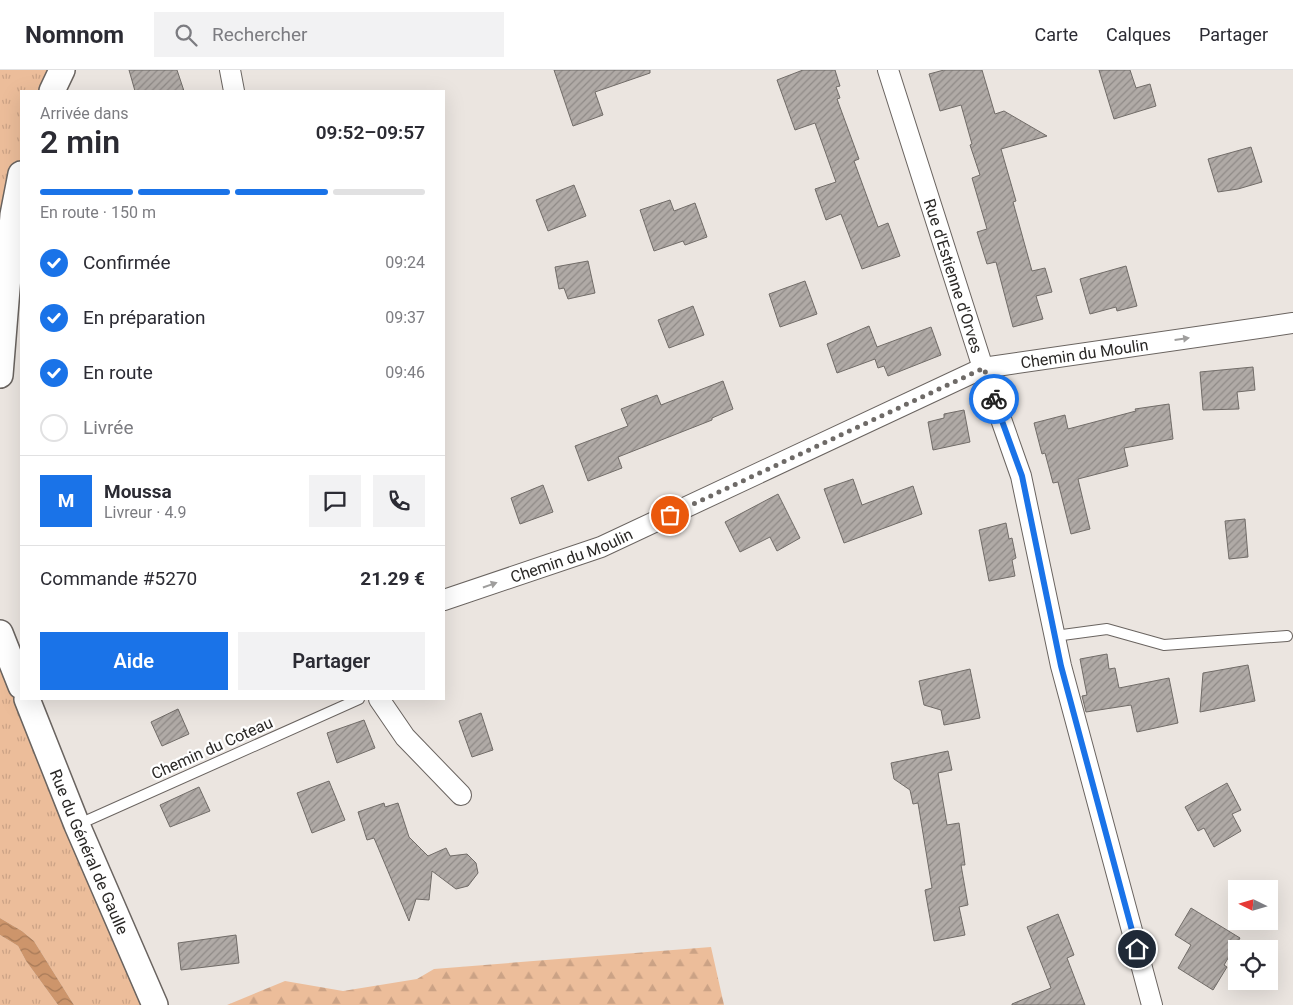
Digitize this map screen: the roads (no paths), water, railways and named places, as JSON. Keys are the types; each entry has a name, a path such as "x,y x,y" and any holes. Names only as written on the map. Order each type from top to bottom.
{"street":[{"path":"230,70 234,90"},
{"name":"Rue d'Estienne d'Orves","path":"888,70 984,368 1022,476 1061,666 1152,1005"},
{"path":"0,375 13,215 20,179"},
{"name":"Chemin du Moulin","path":"445,600 601,547 984,368 1293,323"},
{"path":"0,633 20,683"},
{"name":"Rue du Général de Gaulle","path":"26,700 77,826 154,1005"},
{"path":"380,700 405,737 461,795"}],"lane":[{"path":"1055,636 1107,629 1164,645 1287,636"},
{"name":"Chemin du Coteau","path":"77,826 357,700"}],"water":[{"path":"0,918 22,931 34,941 74,1005 58,1005 26,961 18,946 0,935"}]}
